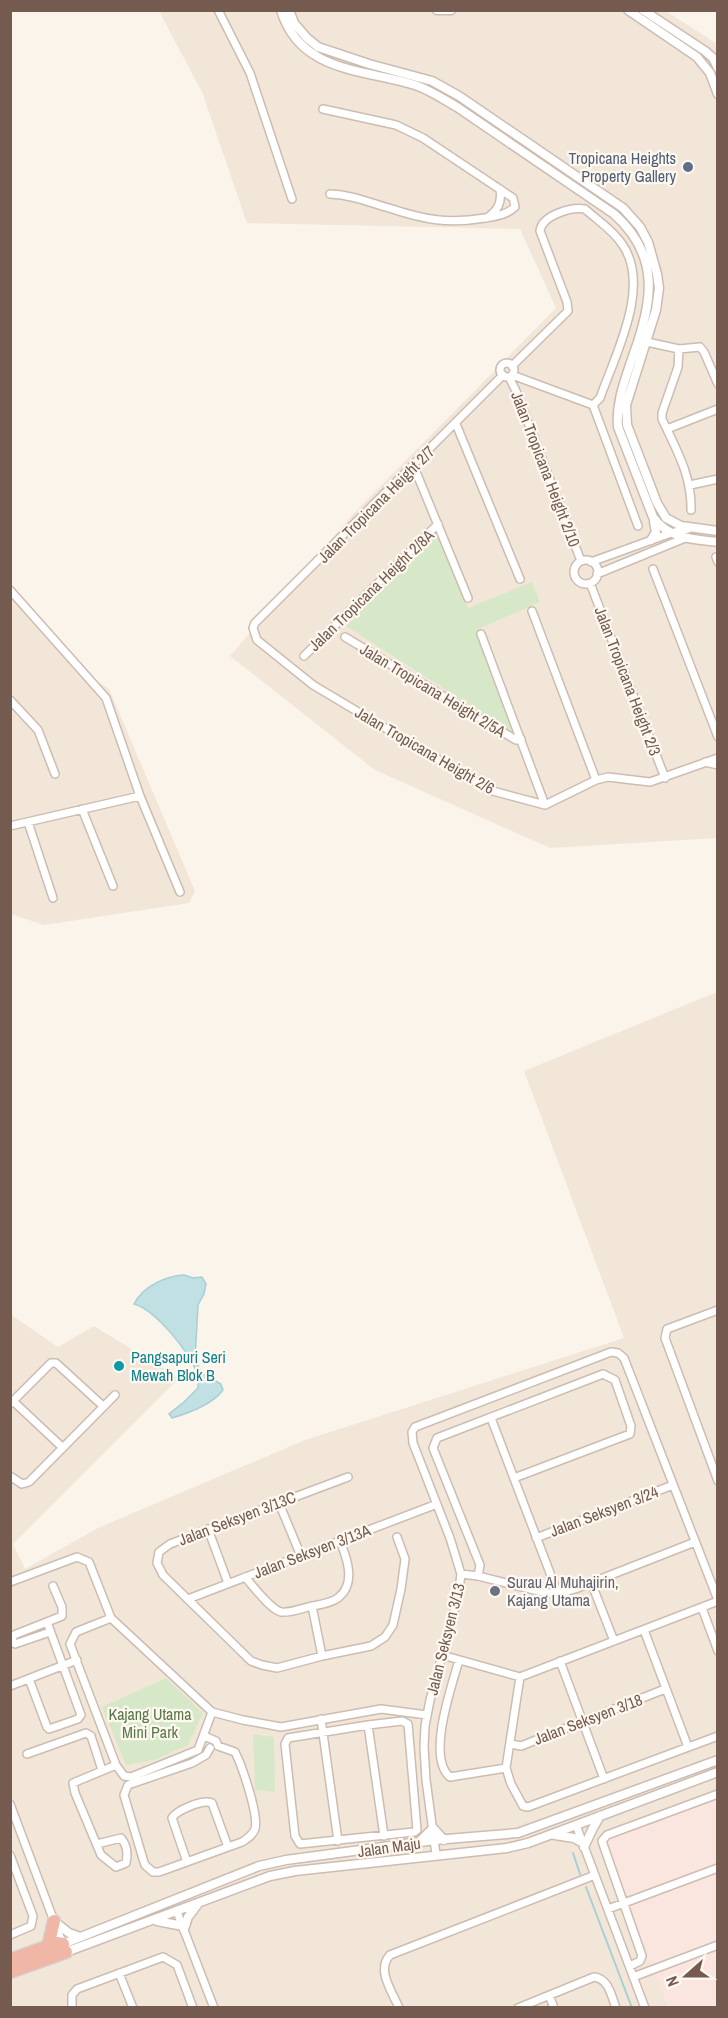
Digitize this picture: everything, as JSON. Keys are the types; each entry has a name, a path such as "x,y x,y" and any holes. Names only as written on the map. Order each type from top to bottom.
{"highway":[{"path":"48,1947 54,1921"},
{"path":"10,1960 57,1943 64,1948"},
{"path":"10,1972 64,1948"},
{"path":"10,1966 34,1961"},
{"path":"10,1978 34,1961"}],"street":[{"path":"218,10 250,73 292,199"},
{"path":"281,10 291,34 306,51 337,66 415,85 430,91 614,214 628,226 644,254 650,274 649,296 646,315 622,386 616,412 618,427 653,517 656,532 651,540"},
{"path":"289,10 294,23 318,47 432,81 459,96 623,208 640,227 648,242 659,288 656,310 647,342 626,405 627,425 661,511 673,524 717,531"},
{"path":"437,10 452,10"},
{"path":"628,10 697,57 710,73 717,94"},
{"path":"643,10 705,51 713,58 717,68"},
{"path":"323,109 396,125 423,138 513,198 515,207 507,213 465,222 435,220 386,208 364,199 330,194"},
{"path":"487,218 500,204 500,189"},
{"path":"512,366 568,311 567,302 540,231 541,224 545,219 577,208 585,209 622,244 632,262 634,277 634,295 600,398 593,405"},
{"path":"647,342 679,349 700,347 717,384"},
{"path":"679,349 678,367 662,413 685,468 690,485 691,510"},
{"path":"512,366 506,364 501,370 508,375 593,405 638,526"},
{"path":"508,375 514,371 512,366"},
{"name":"Jalan Tropicana Height 2/10","path":"508,375 581,561"},
{"name":"Jalan Tropicana Height 2/7","path":"254,634 255,623 508,375"},
{"path":"516,391 527,380"},
{"path":"667,429 717,409"},
{"path":"456,424 519,579"},
{"path":"414,467 468,598"},
{"path":"690,485 717,479"},
{"path":"653,517 658,524 671,533 685,538 717,542"},
{"name":"Jalan Tropicana Height 2/8A","path":"304,656 438,524"},
{"path":"591,562 596,567 595,580 583,584 575,577 574,569 581,561 591,562 671,533 693,529"},
{"path":"597,574 685,538"},
{"path":"653,569 717,737"},
{"name":"Jalan Tropicana Height 2/3","path":"590,583 665,778"},
{"path":"10,590 106,698 140,796 180,892"},
{"path":"532,611 596,780"},
{"name":"Jalan Tropicana Height 2/6","path":"254,634 257,640 314,685 489,790 545,805"},
{"path":"481,634 545,805 596,780 608,777 650,782 717,758"},
{"name":"Jalan Tropicana Height 2/5A","path":"345,637 516,740 521,739"},
{"path":"10,700 38,730 55,774"},
{"path":"705,762 717,765"},
{"path":"10,826 140,796"},
{"path":"82,809 113,886"},
{"path":"28,822 52,898"},
{"path":"717,1310 675,1325 668,1329 665,1338 717,1481"},
{"name":"Jalan Seksyen 3/13","path":"433,1828 424,1758 427,1715 458,1597 461,1574 450,1538 412,1443 412,1432 415,1427 611,1352 618,1353 624,1358 673,1485"},
{"path":"62,1447 12,1403 51,1362 56,1363 103,1406"},
{"path":"478,1576 480,1565 433,1448 437,1438 603,1374 615,1380 631,1426 630,1434 514,1478"},
{"path":"10,1476 22,1484 29,1482 115,1395"},
{"path":"491,1418 558,1594"},
{"name":"Jalan Seksyen 3/13C","path":"348,1477 170,1544 159,1552 157,1563 163,1575 251,1661 277,1668 372,1646 384,1637 393,1625 405,1559 397,1537"},
{"path":"442,1655 520,1677 717,1601 673,1485"},
{"name":"Jalan Seksyen 3/24","path":"536,1538 673,1485"},
{"path":"279,1503 301,1556"},
{"name":"Jalan Seksyen 3/13A","path":"188,1599 437,1504"},
{"path":"208,1529 228,1583"},
{"path":"245,1577 278,1611 312,1606 339,1598 347,1585 349,1571 340,1541"},
{"path":"461,1574 558,1594 695,1542"},
{"path":"10,1582 77,1557 89,1562 111,1618 212,1712 281,1727 381,1709 427,1715"},
{"path":"591,1582 614,1641"},
{"path":"50,1632 15,1644 12,1640 14,1635 62,1616 62,1607 53,1586"},
{"path":"312,1606 322,1656"},
{"path":"702,1608 717,1651"},
{"path":"111,1618 76,1632 70,1644 116,1766 124,1776 131,1777 198,1750 212,1712"},
{"path":"29,1679 49,1730 78,1719 81,1715 80,1711 47,1622"},
{"path":"644,1630 688,1748"},
{"path":"10,1686 76,1660"},
{"path":"459,1660 444,1715 439,1749 445,1772 450,1777 506,1768"},
{"path":"560,1661 604,1779"},
{"path":"520,1677 506,1768 519,1801 528,1808 717,1736"},
{"name":"Jalan Seksyen 3/18","path":"511,1744 521,1746 666,1689"},
{"path":"321,1719 338,1841"},
{"path":"402,1721 408,1725 417,1830 384,1836 300,1844 295,1836 285,1744 288,1738 323,1733 402,1721"},
{"path":"368,1725 384,1836"},
{"path":"27,1754 86,1732 91,1736 102,1770"},
{"path":"202,1740 214,1747 235,1752 246,1778 256,1822 254,1831 250,1837 228,1847 159,1872 153,1872 148,1869 143,1859 124,1794 129,1785 192,1763 214,1747"},
{"name":"Jalan Maju","path":"64,1948 80,1937 272,1863 418,1842 506,1835 530,1830 717,1760"},
{"path":"97,1844 121,1838 128,1856 126,1863 116,1867 101,1855 75,1793 74,1783 116,1766"},
{"name":"Jalan Maju","path":"64,1948 153,1921 270,1876 436,1854 507,1848 528,1843 717,1772"},
{"path":"630,1966 642,1956 602,1841 607,1834 717,1794"},
{"path":"187,1862 172,1818 175,1813 207,1801 212,1803 228,1847"},
{"path":"10,1804 64,1948"},
{"path":"576,1825 593,1806"},
{"path":"584,1845 601,1816"},
{"path":"549,1823 576,1825"},
{"path":"576,1825 645,2007"},
{"path":"418,1842 433,1828 440,1840 436,1854"},
{"path":"550,1835 574,1838 584,1845"},
{"path":"10,1935 31,1926 33,1916 11,1860"},
{"path":"608,1909 717,1868"},
{"path":"399,2007 383,1970 384,1961 390,1955 596,1875"},
{"path":"177,1912 183,1902 194,1892"},
{"path":"183,1928 188,1917 200,1903"},
{"path":"158,1906 177,1912"},
{"path":"177,1912 214,2007"},
{"path":"54,1921 69,1933 80,1937"},
{"path":"153,1921 183,1928"},
{"path":"633,1977 717,1945"},
{"path":"72,2007 72,1995 77,1989 163,1957 177,1965 193,2007"},
{"path":"119,1973 132,2007"},
{"path":"518,2007 594,1977 601,1978 606,1983 616,2007"},
{"path":"549,1995 554,2007"}],"shaded area":[{"path":"159,11 666,11 717,44 717,838 550,848 375,770 230,656 355,512 556,308 520,229 247,223 202,92"},
{"path":"10,584 98,682 109,689 195,891 189,903 44,925 11,914"},
{"path":"717,992 717,2007 11,2007 10,1314 58,1347 94,1326 179,1378 13,1544 25,1569 98,1528 305,1440 624,1338 524,1071"},
{"path":"717,1797 717,2007 668,2007 605,1841 609,1836"}],"green space":[{"path":"438,533 468,608 532,582 540,602 478,629 517,731 513,733 346,626"},
{"name":"Kajang Utama Mini Park","path":"166,1678 203,1713 188,1745 155,1760 126,1765 102,1707"},
{"path":"253,1734 274,1737 275,1792 255,1790"}],"water":[{"path":"184,1275 193,1278 202,1277 206,1284 198,1305 195,1360 202,1373 221,1384 223,1390 207,1404 172,1418 169,1414 198,1388 197,1373 187,1354 171,1333 152,1314 134,1304 149,1287 170,1277"}],"waterway":[{"path":"573,1853 580,1874"},
{"path":"586,1887 632,2008"}],"place":[{"name":"Tropicana Heights Property Gallery","path":"688,167"},
{"name":"Pangsapuri Seri Mewah Blok B","path":"119,1366"},
{"name":"Surau Al Muhajirin, Kajang Utama","path":"495,1591"}]}
